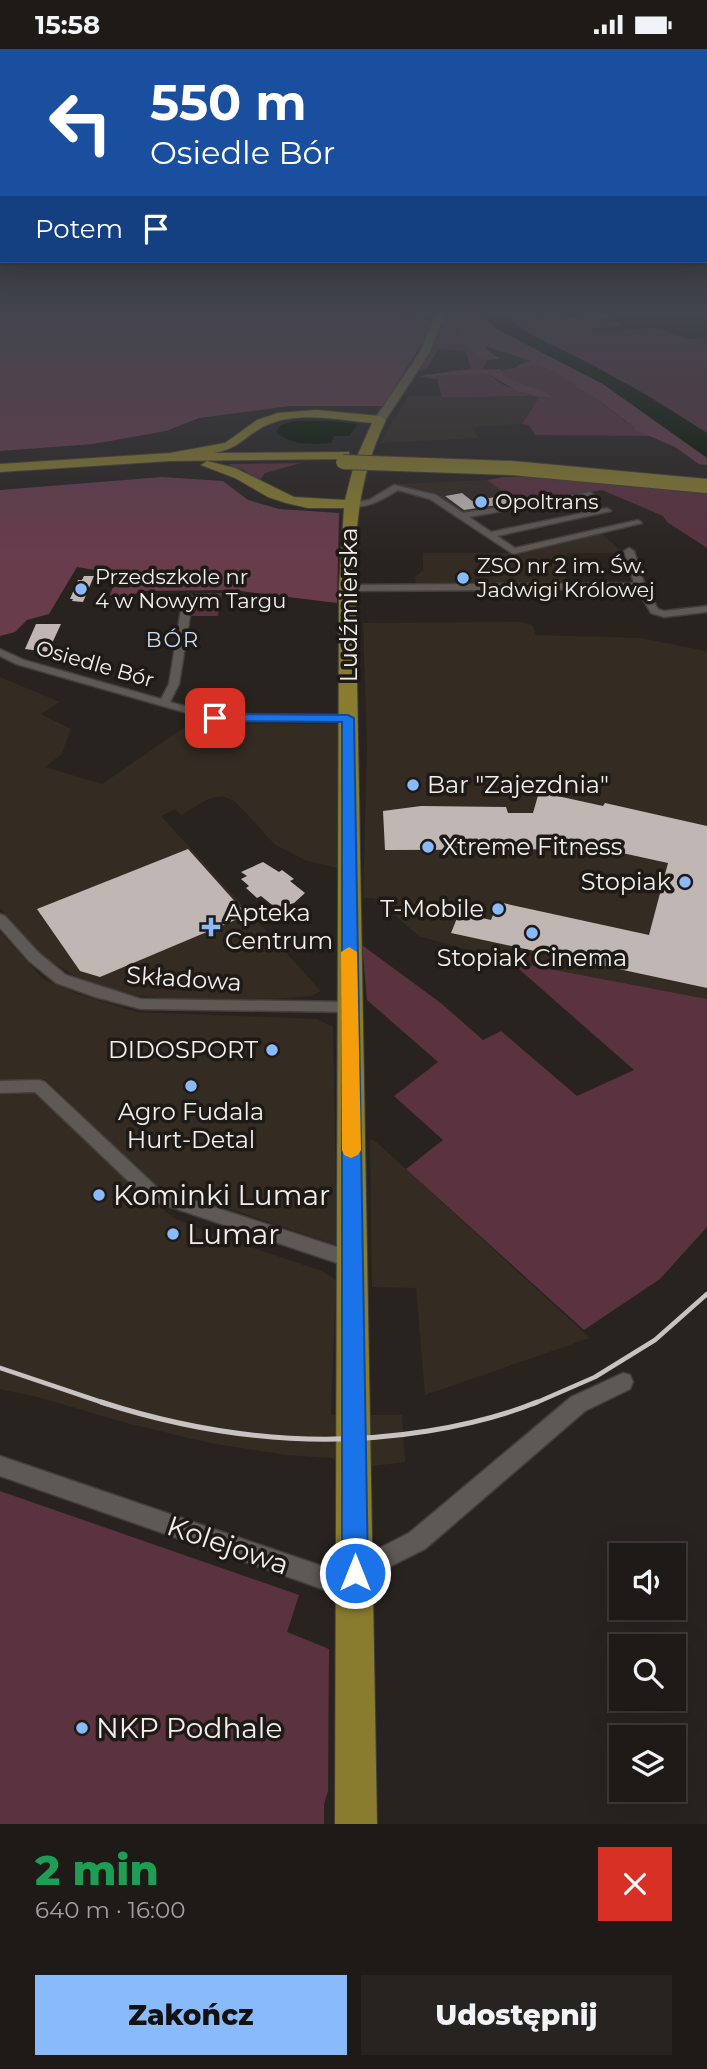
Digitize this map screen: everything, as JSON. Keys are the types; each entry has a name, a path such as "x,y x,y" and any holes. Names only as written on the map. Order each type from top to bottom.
{"main road":[{"name":"Ludźmierska","path":"355,1582 346,588 350,504 358,467 380,420 395,396"},
{"path":"170,457 229,446 268,420 298,414 380,420"},
{"path":"251,431 255,439 266,446 324,458"},
{"path":"0,468 170,457 324,458 512,468 707,486"},
{"path":"0,475 187,463 324,458"},
{"path":"265,489 264,482 273,472 324,458"},
{"path":"343,459 499,460 707,479"},
{"path":"187,463 232,469 265,489 297,502 350,504"},
{"path":"355,1582 355,1824"}],"street":[{"path":"350,504 371,502 397,487 433,497 513,551 638,523"},
{"path":"461,516 590,495"},
{"path":"489,535 607,511"},
{"path":"629,551 640,586 654,611 664,614 707,609"},
{"path":"346,588 640,586"},
{"path":"164,703 174,684 188,597"},
{"name":"Osiedle Bór","path":"0,652 20,662 215,718 348,718"},
{"name":"Składowa","path":"0,919 34,957 61,979 141,1004 350,1007"},
{"path":"0,1087 39,1086 153,1194 352,1260"},
{"path":"355,1582 417,1541 578,1404 624,1382"},
{"name":"Kolejowa","path":"0,1467 319,1576 355,1582"}],"shaded area":[{"path":"0,396 389,396 383,406 289,406 199,418 166,431 93,444 0,451"},
{"path":"408,396 539,397 522,424 473,427 478,438 380,443"},
{"path":"442,396 533,396 442,397"},
{"path":"542,396 593,396 626,422 654,436 535,435 529,425 522,424 539,397 545,398"},
{"path":"592,396 620,396 707,457 707,465 699,464 675,447 633,429 635,427"},
{"path":"620,396 646,396 707,433 707,458"},
{"path":"649,396 707,396 707,433"},
{"path":"295,421 358,424 349,436 334,436 331,443 309,444 295,442 276,432 281,425"},
{"path":"301,463 265,473 259,482 242,469 229,466 230,464"},
{"path":"162,477 223,481 248,500 279,509 339,513 337,603 232,590 140,591 129,598 110,595 118,574 77,567 49,614 27,620 15,632 0,636 0,490"},
{"path":"503,477 566,477 707,493 707,548 667,522 663,516 602,490 519,504 487,480"},
{"path":"487,480 519,504 462,514 439,497 395,484"},
{"path":"601,533 623,553 567,553 567,580 561,581 563,585 416,585 415,577 423,570 423,553 526,553 552,543"},
{"path":"195,593 222,593 218,616 191,616"},
{"path":"520,622 532,625 536,635 640,638 707,651 707,999 503,960 419,936 374,898 363,898 367,746 363,623"},
{"path":"0,677 60,702 41,714 71,729 61,755 45,767 102,784 191,723 343,724 338,868 307,861 274,844 234,801 222,796 210,798 181,815 175,809 161,816 321,991 311,996 288,998 184,1001 120,993 83,981 43,956 0,908"},
{"path":"0,932 43,979 78,994 137,1012 317,1019 333,1027 337,1245 152,1183 45,1079 0,1081"},
{"path":"362,945 442,1004 483,1040 501,1031 577,1096 634,1070 520,970 503,960 707,999 707,1227 660,1279 584,1330 406,1169 443,1140 394,1096 438,1062 367,1000"},
{"path":"0,1092 35,1092 132,1185 174,1218 220,1237 322,1271 336,1280 331,1415 402,1415 405,1462 374,1466 210,1443 0,1389"},
{"path":"370,1140 374,1140 590,1338 425,1395 416,1288 372,1287"},
{"path":"0,1491 299,1595 287,1632 329,1649 328,1791 324,1804 324,1824 0,1824"}],"building":[{"name":"Opoltrans","path":"462,493 472,501 501,496 510,503 464,510 445,496"},
{"name":"Przedszkole nr 4 w Nowym Targu","path":"84,576 94,576 83,602 72,601 73,599 70,599 78,580 82,580"},
{"path":"36,624 61,624 48,652 25,649"},
{"name":"Stopiak","path":"539,792 603,806 605,803 707,826 707,988 451,933 459,913 491,920 498,902 649,935 668,863 604,849 385,850 383,811 421,806 506,807 508,813 533,813"},
{"path":"188,849 247,915 100,977 80,971 37,909"},
{"path":"263,862 279,872 282,870 294,879 290,881 305,893 294,903 276,908 261,896 257,898 246,888 249,886 241,879 247,876 241,872"}],"railway":[{"path":"533,1404 595,1377 655,1340 707,1294"},
{"path":"0,1368 102,1402"},
{"path":"102,1402 182,1424 222,1431 304,1439 345,1439 442,1429 497,1416 537,1402"},
{"path":"102,1402 107,1404"}],"slow traffic":[{"path":"349,952 351,1150"}],"place":[{"name":"Opoltrans","path":"481,502"},
{"name":"ZSO nr 2 im. Św. Jadwigi Królowej","path":"463,578"},
{"name":"Przedszkole nr 4 w Nowym Targu","path":"81,589"},
{"name":"Bar \"Zajezdnia\"","path":"413,785"},
{"name":"Xtreme Fitness","path":"428,847"},
{"name":"Stopiak","path":"685,882"},
{"name":"T-Mobile","path":"498,909"},
{"name":"Apteka Centrum","path":"211,927"},
{"name":"Stopiak Cinema","path":"532,933"},
{"name":"DIDOSPORT","path":"272,1050"},
{"name":"Agro Fudala Hurt-Detal","path":"191,1086"},
{"name":"Kominki Lumar","path":"99,1195"},
{"name":"Lumar","path":"173,1234"},
{"name":"NKP Podhale","path":"82,1728"}],"district":[{"name":"BÓR","path":"173,640"}],"route":[{"path":"215,718 348,718 355,1573"}]}
